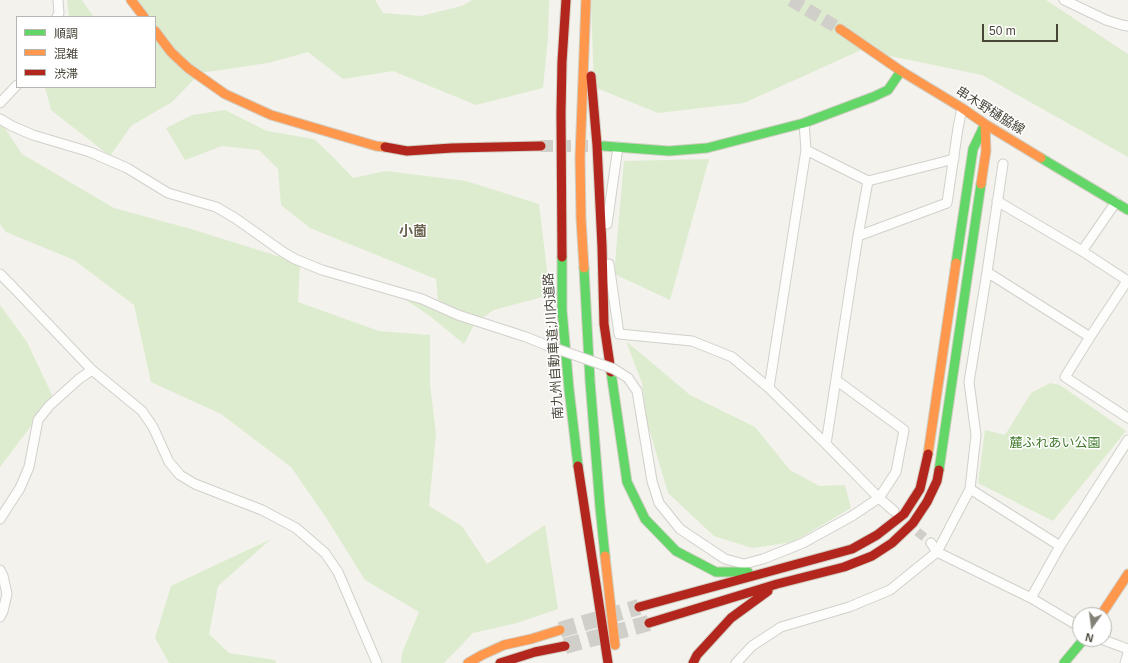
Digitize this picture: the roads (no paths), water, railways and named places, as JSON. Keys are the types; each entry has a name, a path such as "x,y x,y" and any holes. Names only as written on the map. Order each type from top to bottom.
{"main road":[{"path":"131,0 143,16"},
{"name":"南九州自動車道;川内道路","path":"566,0 560,120 562,310 581,487 608,663"},
{"path":"586,0 582,64 581,219 590,381 600,507 616,655"},
{"path":"585,16 598,145 604,324 627,482 645,519 676,551 716,572 768,572"},
{"name":"串木野樋脇線","path":"840,29 901,71 962,108 985,124 1128,210"},
{"path":"156,33 171,52 188,68 225,94 271,115 376,146 407,151 452,148 542,146"},
{"path":"604,146 669,150 707,148 804,123 873,97 888,90 901,71"},
{"path":"639,607 852,549 877,535 904,514 920,489 928,457 973,149 985,124"},
{"path":"649,623 777,584 844,567 872,556 892,543 913,523 927,502 937,481 986,151 985,124"},
{"path":"572,409 578,500 597,628 599,663"},
{"path":"1105,607 1128,574"},
{"path":"693,663 697,655 731,618 777,584"},
{"path":"468,663 504,645 560,630"},
{"path":"500,663 535,652 565,646"},
{"path":"1064,663 1077,647"}],"street":[{"path":"58,0 59,13 58,16"},
{"path":"1064,0 1106,20 1128,26"},
{"path":"0,103 16,86"},
{"path":"858,236 947,204 962,108"},
{"path":"0,119 33,135 90,152 126,168 168,193 216,207 235,218 283,252 295,259 322,270 422,299 458,315 526,337 614,369 628,378 637,391 652,482 659,503 680,529 725,559 744,564 763,559 803,543 852,516 879,498 896,472 904,430 836,380"},
{"path":"769,388 806,150 804,123"},
{"path":"618,147 605,233 618,334 692,341 732,357 769,388 879,498 894,511"},
{"path":"806,150 868,181 954,159"},
{"path":"736,663 752,646 781,627 849,607 890,590 937,552 970,489 976,435 969,382 1003,164"},
{"path":"826,444 858,236 868,181"},
{"path":"997,201 1082,251 1127,281 1065,377 1128,418"},
{"path":"1082,251 1116,202"},
{"path":"987,272 1090,337"},
{"path":"0,274 92,370 142,411 153,428 169,462 180,475 195,484 262,510 296,528 325,553 338,572 377,663"},
{"path":"0,519 20,488 29,466 38,420 49,406 79,379 92,370"},
{"path":"1031,598 1060,546 1128,440"},
{"path":"970,489 1060,546"},
{"path":"931,543 937,552 1031,598 1072,622"},
{"path":"0,570 7,594 3,612 0,617"},
{"path":"1112,643 1128,649"},
{"path":"1125,663 1128,653"}],"tunnel":[{"path":"791,0 840,29"},
{"path":"541,146 588,146"},
{"path":"907,523 931,543"},
{"path":"560,630 639,607"},
{"path":"565,646 649,623"}],"district":[{"name":"小薗","path":"413,232"}],"park label":[{"name":"麓ふれあい公園","path":"1055,443"}]}
